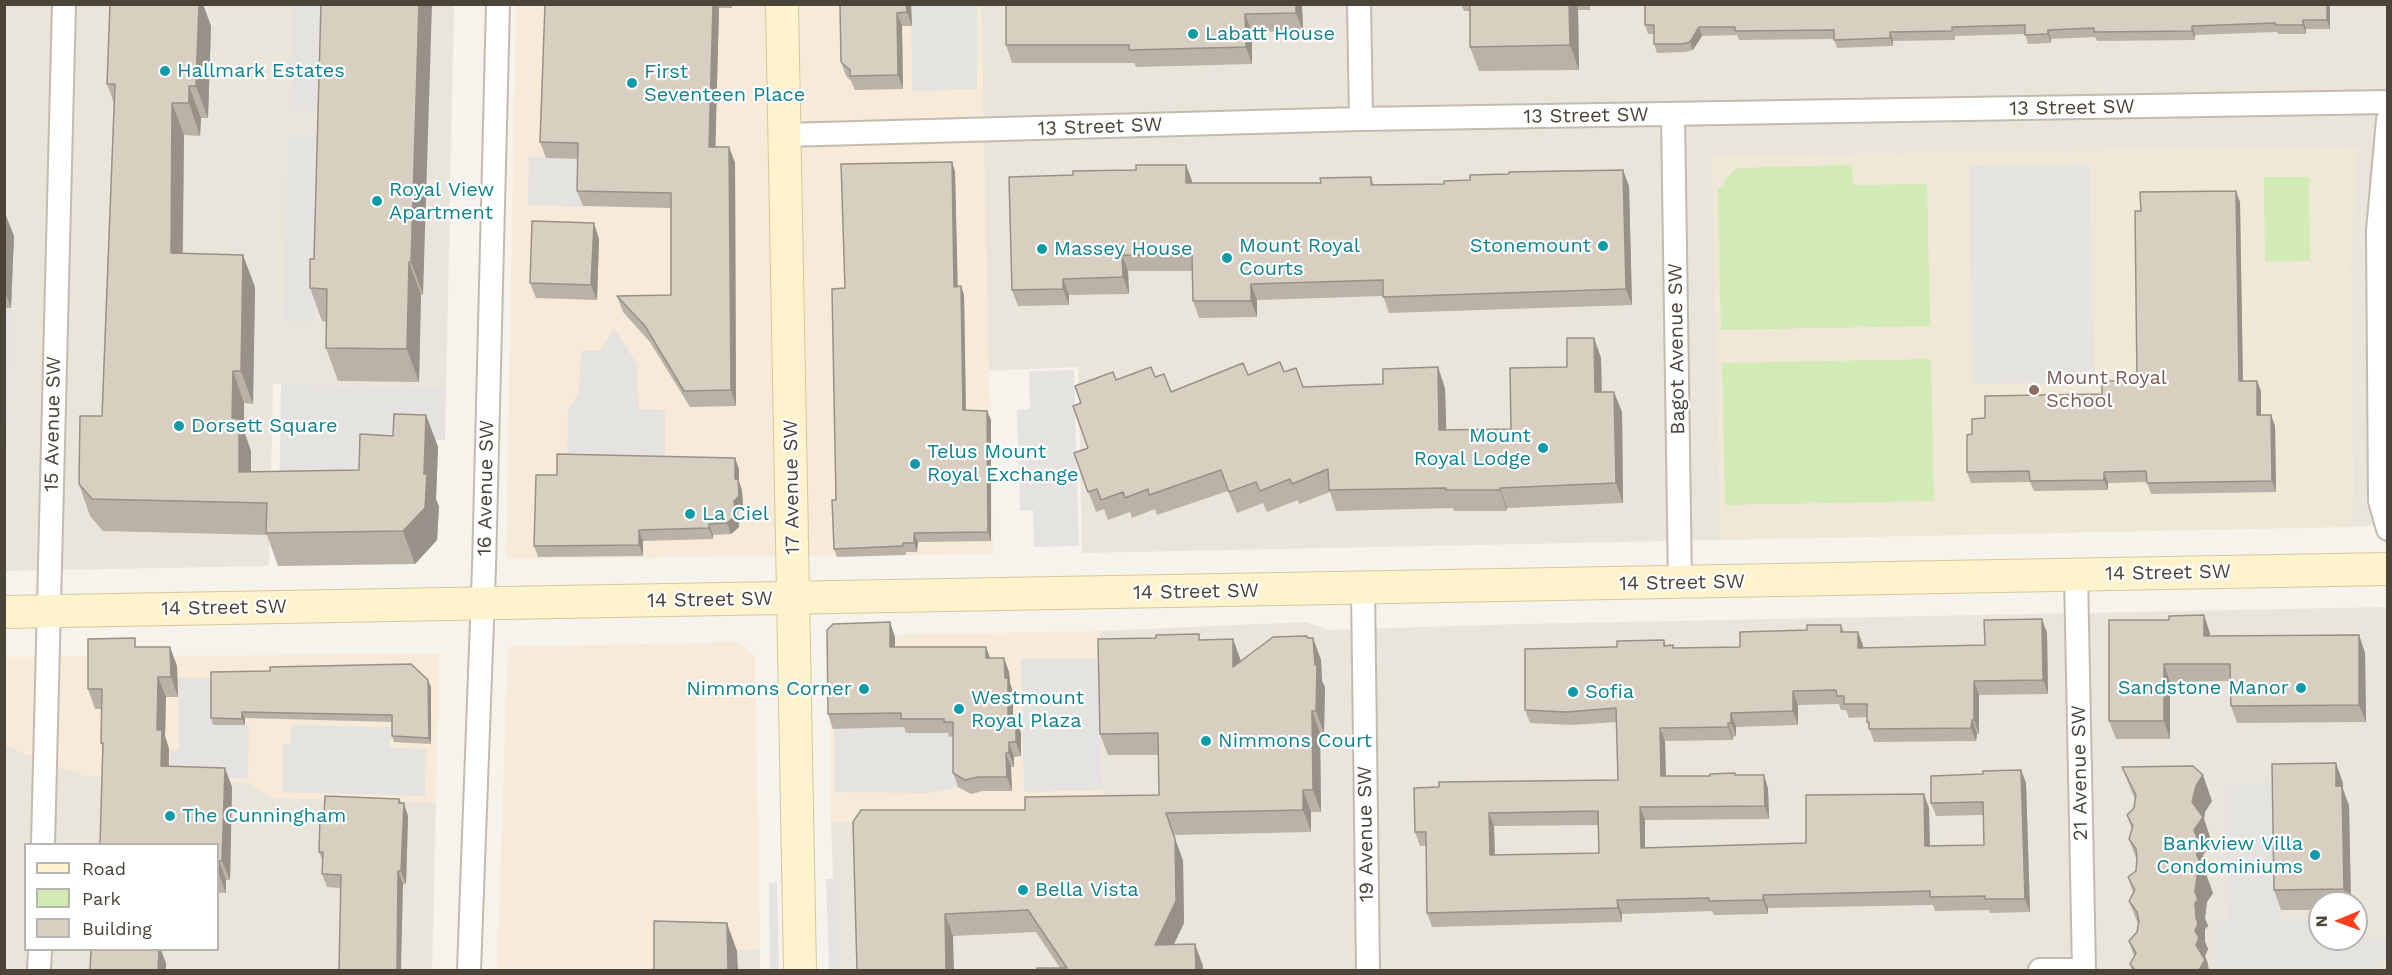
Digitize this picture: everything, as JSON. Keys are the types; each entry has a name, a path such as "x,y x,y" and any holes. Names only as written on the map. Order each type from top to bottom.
{"main road":[{"name":"17 Avenue SW","path":"782,4 800,970"},
{"name":"14 Street SW","path":"4,612 2388,569"}],"street":[{"name":"15 Avenue SW","path":"43,843 64,4"},
{"name":"16 Avenue SW","path":"470,970 483,604 498,4"},
{"path":"1359,4 1361,120"},
{"name":"13 Street SW","path":"785,135 1361,120 2388,102"},
{"name":"Bagot Avenue SW","path":"1673,115 1680,582"},
{"path":"2388,120 2378,231 2380,501 2388,529"},
{"name":"21 Avenue SW","path":"2076,575 2084,970"},
{"name":"19 Avenue SW","path":"1363,589 1368,970"},
{"path":"39,970 40,951"},
{"path":"2040,970 2084,970"}],"shaded area":[{"path":"4,5 454,5 446,388 273,384 269,566 5,571"},
{"path":"293,5 322,5 319,111 290,110"},
{"path":"516,5 981,5 993,554 506,559"},
{"path":"911,5 977,5 977,89 912,91"},
{"path":"981,5 2387,5 2387,525 2349,527 2353,513 2350,267 2357,147 1712,157 1721,540 1082,553 1078,367 988,371"},
{"path":"288,136 319,137 314,322 283,321"},
{"name":"Mount Royal School","path":"2358,147 2350,267 2353,513 2349,527 1721,540 1712,157"},
{"path":"529,157 584,159 583,207 528,205"},
{"path":"2090,164 2094,382 1973,384 1969,166"},
{"path":"4,308 11,308 5,488 4,488"},
{"path":"614,328 637,364 639,409 665,410 665,467 567,465 568,410 579,393 581,351 600,351"},
{"path":"1074,370 1079,546 1034,547 1033,510 1020,511 1017,410 1030,409 1029,371"},
{"path":"281,384 446,388 445,440 403,439 371,502 279,504"},
{"path":"2387,607 2387,970 837,970 831,822 1103,814 1100,631 1306,622 1328,630 1521,624"},
{"path":"1100,631 1104,814 831,822 829,636"},
{"path":"740,642 755,658 760,949 657,951 655,970 497,970 508,647"},
{"path":"439,654 436,802 274,798 250,783 82,775 5,745 4,657"},
{"path":"1021,658 1100,658 1103,790 1024,792"},
{"path":"178,678 213,678 213,725 249,725 248,778 170,777 170,750 179,750"},
{"path":"291,725 391,727 390,748 426,749 425,796 282,792 283,744 291,744"},
{"path":"906,727 910,733 978,732 979,786 959,787 930,793 835,792 834,729"},
{"path":"4,745 82,775 250,783 274,798 436,802 432,970 5,970"},
{"path":"2279,784 2281,920 2308,920 2308,951 2368,951 2368,938 2387,938 2387,958 2379,963 2375,970 2215,970 2214,922 2227,921 2225,785"},
{"path":"826,879 838,879 841,970 829,970"},
{"path":"777,882 779,970 770,970 769,883"},
{"path":"760,949 760,970 655,970 657,951"}],"green space":[{"path":"1852,165 1853,185 1927,184 1930,326 1721,330 1718,188 1724,187 1724,181 1737,168"},
{"path":"2264,177 2309,177 2310,261 2265,262"},
{"path":"1931,359 1934,501 1725,505 1722,363"}],"building":[{"path":"110,4 199,4 196,86 189,86 189,103 172,103 171,253 243,255 241,371 233,371 232,418 239,419 239,472 359,470 360,434 393,436 394,414 426,415 425,508 403,531 266,533 267,503 92,499 79,484 80,416 102,416 115,84 107,84"},
{"name":"Royal View Apartment","path":"321,4 419,4 407,349 326,348 327,289 310,288 310,259 314,259"},
{"path":"545,4 713,4 709,147 729,147 731,390 684,391 645,326 617,296 671,295 671,193 577,191 578,143 540,142"},
{"path":"840,4 906,4 907,12 897,13 898,75 850,76 850,70 841,62"},
{"path":"1006,4 1296,4 1296,13 1245,14 1246,47 1129,50 1129,45 1006,45"},
{"path":"1470,4 1569,4 1570,45 1470,47"},
{"path":"1645,4 2327,4 2327,20 2303,20 2303,25 2275,25 2275,23 2192,26 2192,31 2094,32 2094,28 2048,30 2048,34 2025,35 2025,25 1952,27 1952,31 1890,32 1890,38 1834,40 1834,30 1735,31 1735,27 1699,27 1690,42 1654,44 1654,25 1645,25"},
{"path":"952,162 954,287 961,286 963,410 987,411 988,532 914,533 914,543 903,543 903,546 834,549 832,500 836,500 832,289 845,288 841,164"},
{"path":"1136,165 1186,165 1186,183 1321,183 1320,178 1371,177 1371,185 1444,184 1444,181 1470,180 1470,175 1509,174 1509,172 1623,170 1626,289 1383,297 1383,280 1251,284 1251,301 1193,301 1192,255 1122,255 1123,277 1063,279 1063,289 1012,290 1009,177 1073,175 1073,171 1136,170"},
{"path":"2236,191 2239,381 2257,381 2257,415 2271,415 2272,481 2147,483 2146,471 2104,472 2104,480 2030,481 2029,471 1967,472 1967,435 1972,434 1972,419 1985,418 1985,396 2102,394 2102,381 2137,381 2135,211 2141,211 2140,192"},
{"path":"532,221 594,223 591,285 530,283"},
{"path":"1567,338 1594,338 1595,392 1614,392 1616,483 1500,488 1500,490 1446,490 1446,488 1329,490 1328,469 1292,484 1290,479 1260,491 1256,482 1229,492 1221,470 1149,495 1148,489 1125,498 1123,492 1101,500 1097,489 1088,492 1074,453 1088,448 1073,406 1081,403 1075,386 1113,372 1116,380 1151,367 1155,377 1164,374 1171,392 1243,363 1248,375 1280,362 1284,372 1296,368 1303,387 1383,384 1383,369 1438,367 1439,430 1511,429 1510,368 1567,367"},
{"path":"557,454 735,458 735,479 738,479 739,496 734,501 735,516 727,523 709,524 709,528 639,530 639,545 534,546 536,475 557,475"},
{"path":"2204,615 2204,636 2359,635 2359,705 2231,706 2230,664 2164,664 2164,721 2109,721 2109,620 2169,620 2169,616"},
{"path":"2042,619 2043,680 1974,681 1974,720 1972,720 1971,728 1869,729 1867,704 1844,704 1844,696 1837,696 1836,690 1793,691 1793,711 1731,713 1731,723 1728,723 1728,727 1660,728 1661,776 1710,776 1710,774 1735,773 1735,775 1764,775 1765,806 1640,807 1641,848 1806,843 1806,795 1924,794 1925,846 1984,845 1983,802 1931,803 1931,776 2021,770 2025,899 1985,899 1985,896 1930,897 1930,891 1763,895 1763,900 1709,901 1709,898 1617,900 1618,908 1427,913 1426,832 1415,832 1414,788 1439,787 1439,782 1618,780 1616,708 1567,712 1525,710 1525,649 1617,647 1617,641 1664,640 1664,646 1673,645 1673,648 1740,647 1740,632 1807,630 1807,625 1841,625 1841,632 1858,632 1858,648 1985,645 1984,620","holes":["1598,811 1599,853 1490,855 1489,813"]},
{"path":"890,622 890,647 986,647 986,658 1004,658 1005,678 1008,678 1008,719 1016,719 1016,742 1009,742 1009,753 1006,753 1007,777 978,777 965,780 953,773 953,722 944,722 944,719 901,719 901,713 828,714 827,630 833,624"},
{"path":"1199,634 1199,640 1233,639 1233,667 1273,637 1307,636 1307,638 1313,638 1315,665 1317,665 1316,711 1312,711 1313,790 1303,790 1303,810 1166,813 1175,839 1176,901 1155,945 1195,944 1196,970 1037,970 1037,968 1067,968 1028,910 945,914 946,970 857,970 853,822 861,810 1025,810 1025,797 1159,795 1158,733 1100,734 1098,639 1156,638 1156,635"},
{"path":"135,638 135,647 170,647 171,677 158,677 157,730 162,730 161,766 225,768 222,861 219,861 219,843 100,843 102,689 88,689 88,639"},
{"path":"411,664 428,680 429,738 392,736 392,715 242,712 242,719 211,718 211,672 270,671 270,667"},
{"name":"Bankview Villa Condominiums","path":"2336,763 2336,786 2342,786 2344,889 2274,890 2272,764"},
{"path":"2193,766 2203,775 2196,786 2192,802 2203,817 2194,830 2197,838 2195,844 2197,856 2203,867 2197,876 2195,892 2198,900 2195,903 2198,923 2195,931 2199,938 2196,945 2205,960 2199,970 2135,970 2130,964 2136,953 2129,941 2137,932 2139,921 2137,912 2129,901 2135,890 2128,877 2136,871 2137,858 2136,849 2129,839 2133,826 2127,815 2134,808 2136,795 2122,767"},
{"path":"325,796 399,799 399,803 404,803 401,871 398,871 397,970 339,970 341,875 322,874 323,852 319,852 320,817 324,817"},
{"path":"654,921 727,923 728,970 654,970"},
{"path":"91,951 159,951 158,970 90,970"}],"place":[{"name":"Labatt House","path":"1193,34"},
{"name":"Hallmark Estates","path":"165,71"},
{"name":"First Seventeen Place","path":"632,83"},
{"name":"Royal View Apartment","path":"377,201"},
{"name":"Stonemount","path":"1603,246"},
{"name":"Massey House","path":"1042,249"},
{"name":"Mount Royal Courts","path":"1227,258"},
{"name":"Mount Royal School","path":"2034,390"},
{"name":"Dorsett Square","path":"179,426"},
{"name":"Mount Royal Lodge","path":"1543,448"},
{"name":"Telus Mount Royal Exchange","path":"915,464"},
{"name":"La Ciel","path":"690,514"},
{"name":"Sandstone Manor","path":"2301,688"},
{"name":"Nimmons Corner","path":"864,689"},
{"name":"Sofia","path":"1573,692"},
{"name":"Westmount Royal Plaza","path":"959,709"},
{"name":"Nimmons Court","path":"1206,741"},
{"name":"The Cunningham","path":"170,816"},
{"name":"Bankview Villa Condominiums","path":"2315,855"},
{"name":"Bella Vista","path":"1023,890"}]}
